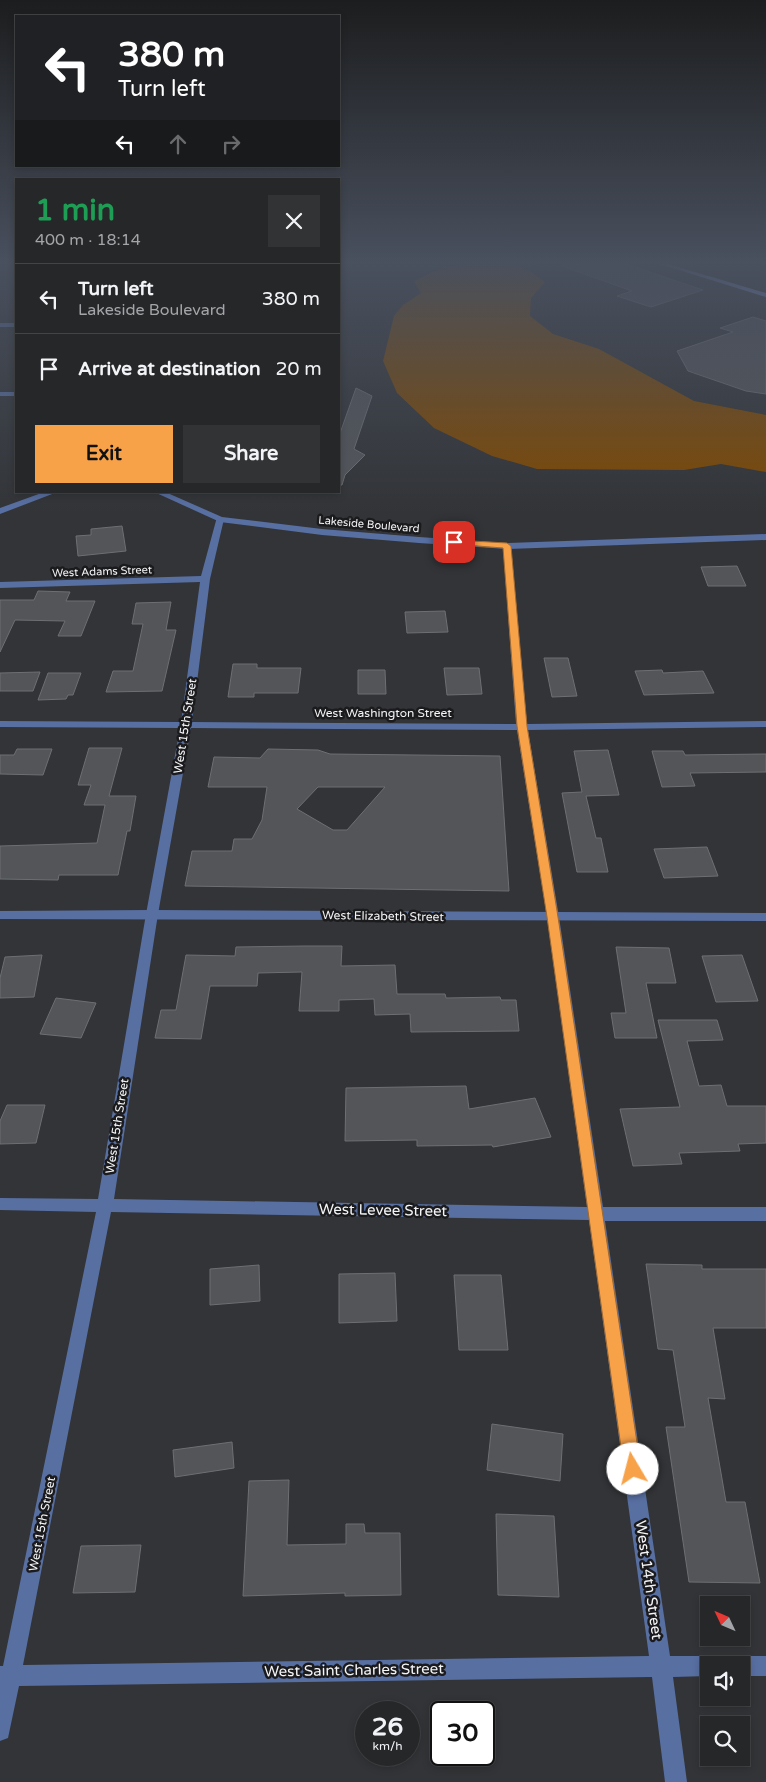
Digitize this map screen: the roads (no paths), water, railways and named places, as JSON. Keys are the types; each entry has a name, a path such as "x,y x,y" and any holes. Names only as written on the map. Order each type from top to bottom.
{"street":[{"path":"0,394 15,394"},
{"path":"0,511 50,493"},
{"name":"Lakeside Boulevard","path":"161,493 220,519 322,532 507,546 765,538"},
{"name":"West 15th Street","path":"0,1730 6,1676 104,1205 152,914 186,726 204,579 220,519"},
{"name":"West 14th Street","path":"507,546 522,726 553,917 676,1782"},
{"name":"West Adams Street","path":"0,585 204,579"},
{"name":"West Washington Street","path":"0,724 522,726 766,724"},
{"name":"West Elizabeth Street","path":"0,915 152,914 766,918"},
{"name":"West Levee Street","path":"0,1204 596,1214 766,1214"},
{"name":"West Saint Charles Street","path":"6,1676 700,1666"},
{"path":"750,1666 766,1666"}]}
